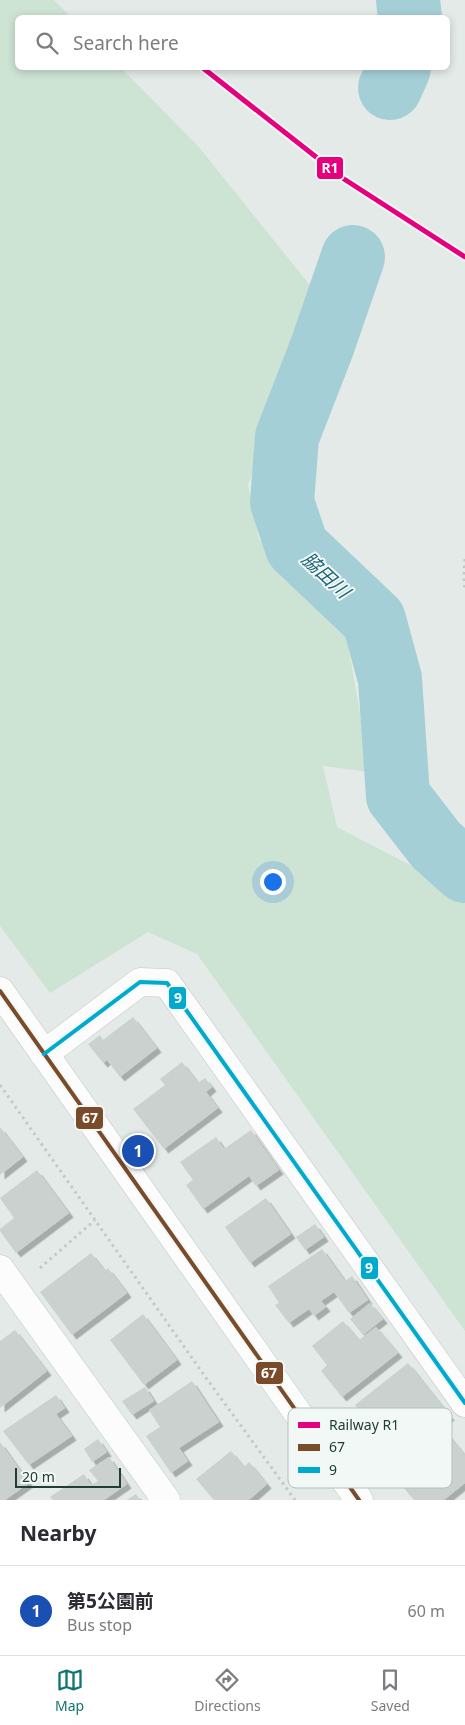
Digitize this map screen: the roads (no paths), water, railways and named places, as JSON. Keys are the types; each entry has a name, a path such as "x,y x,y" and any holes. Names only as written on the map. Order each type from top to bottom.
{"street":[{"path":"44,1054 140,982 167,983 465,1403"},
{"path":"0,991 294,1408"},
{"path":"8,1280 166,1500"},
{"path":"351,1488 359,1500"}],"waterway":[{"name":"脇田川","path":"408,0 410,15"},
{"name":"脇田川","path":"390,88 398,70"},
{"name":"脇田川","path":"353,257 322,347 287,437 282,502 297,547 374,620 390,679 398,796 436,845 465,871"}],"rail line":[{"name":"R1","path":"206,70 344,179 465,257"}],"place":[{"name":"第5公園前","path":"138,1151"}]}
